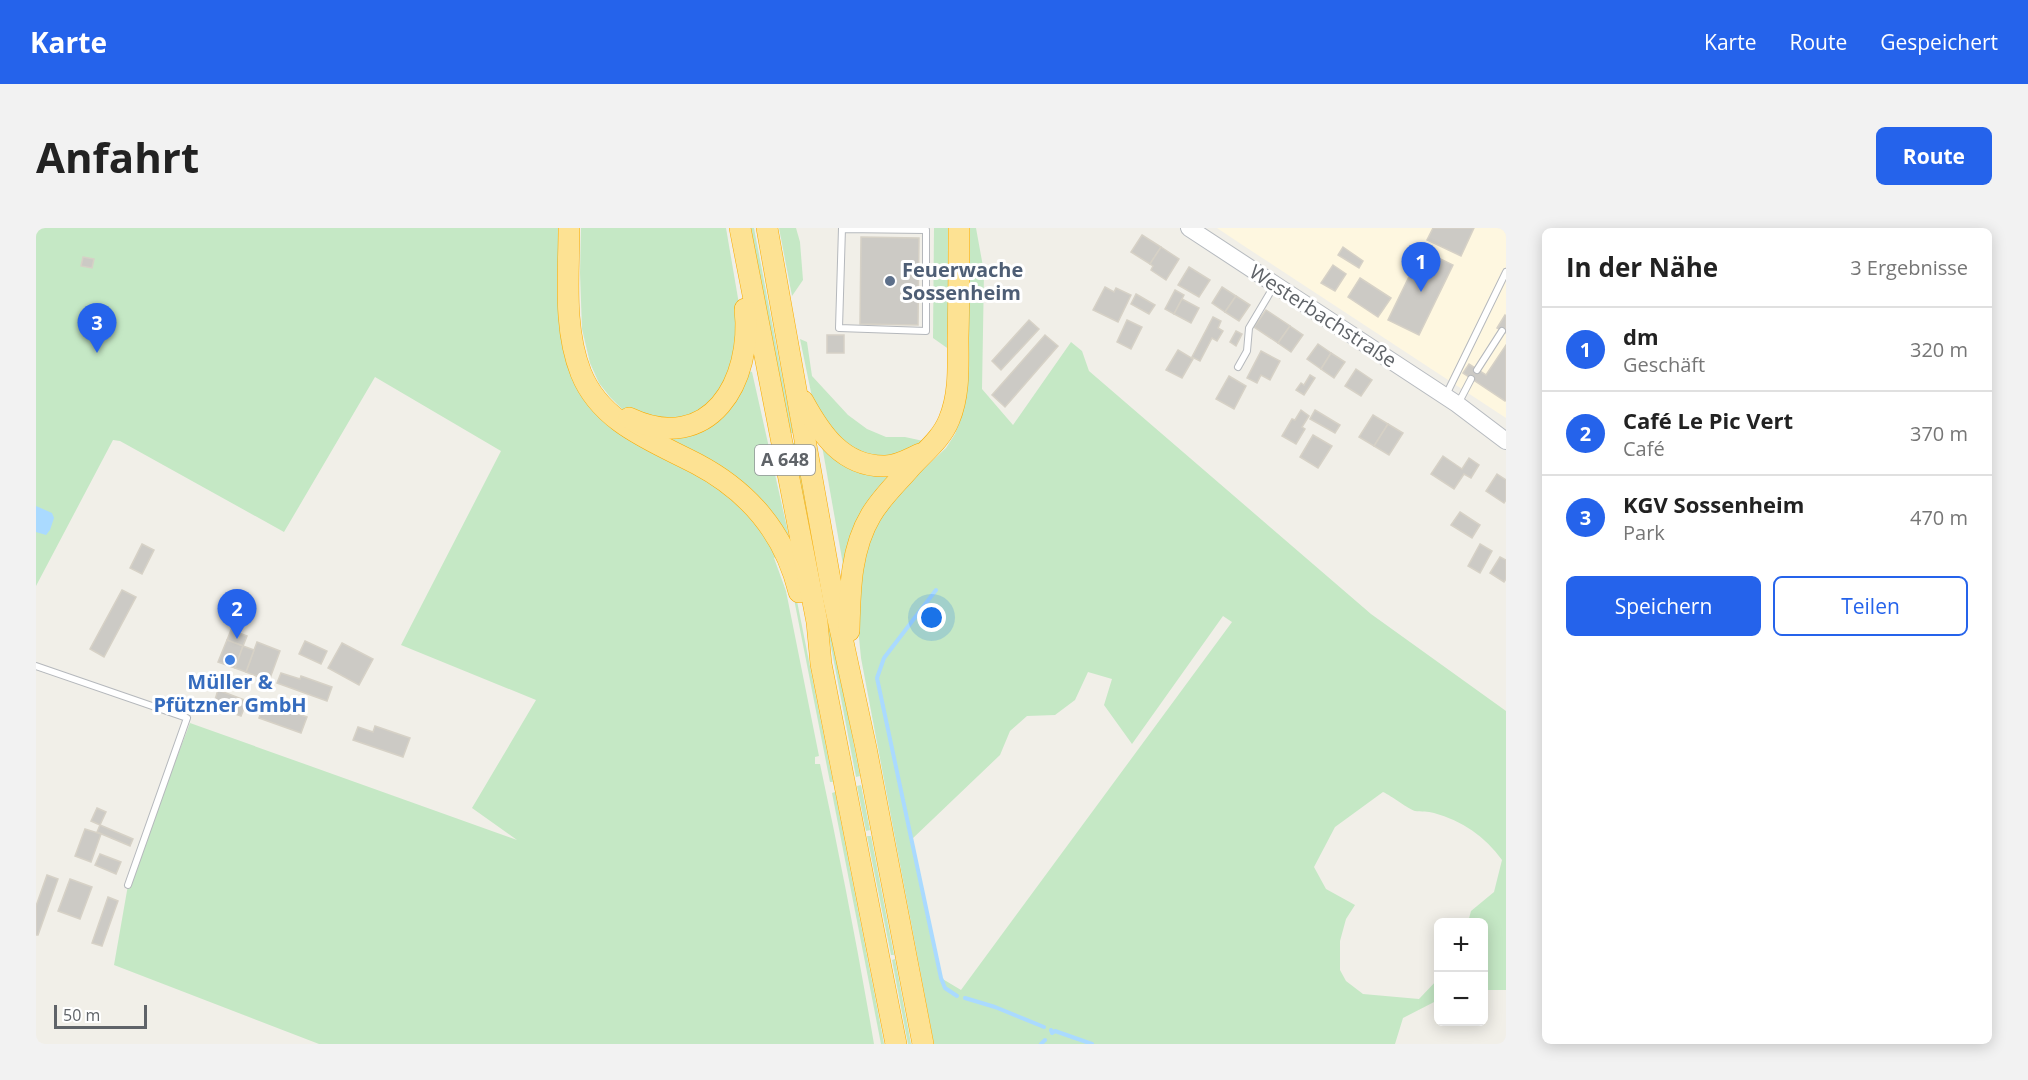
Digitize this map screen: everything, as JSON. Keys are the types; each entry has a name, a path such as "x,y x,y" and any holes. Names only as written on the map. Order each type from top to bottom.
{"highway":[{"path":"569,228 571,331 578,362 588,387 597,400 626,427 722,479 754,506 783,547 794,574 807,624 821,664"},
{"path":"576,228 577,318 586,366 607,402 625,416 646,426 680,427 697,422 711,414 725,400 736,381 746,345 744,300 746,257"},
{"name":"A 648","path":"740,228 817,622 821,664 896,1044"},
{"name":"A 648","path":"767,228 833,596 866,748 924,1044"},
{"path":"849,668 850,583 862,535 870,516 882,500 946,427 956,396 959,228"},
{"path":"794,384 818,428 830,443 846,456 863,464 886,466 924,453"}],"main road":[{"name":"Westerbachstraße","path":"1189,228 1274,286 1451,400 1506,431"},
{"name":"Westerbachstraße","path":"1451,400 1506,441"}],"lane":[{"path":"842,229 926,230 926,331 839,328 842,229"},
{"path":"1451,400 1506,272"},
{"path":"1238,367 1247,351 1249,328 1274,286"},
{"path":"1477,370 1502,331"},
{"path":"1451,400 1471,379"},
{"path":"36,666 187,718 128,885"}],"shaded area":[{"path":"1217,228 1506,228 1506,418 1241,244"}],"green space":[{"path":"36,228 565,228 590,398 717,483 762,524 796,596 833,782 830,782 794,599 776,557 774,558 786,591 819,756 815,757 815,764 820,764 874,1044 319,1044 114,965 128,885 190,723 517,840 472,808 536,700 401,645 501,451 375,377 284,532 120,441 113,440 36,586"},
{"path":"581,228 726,228 740,310 740,346 715,401 680,421 634,416 622,409 599,383 590,363 582,329"},
{"path":"750,228 754,228 793,433 790,433"},
{"path":"779,228 796,228 800,242 803,280 792,296"},
{"path":"934,228 951,228 950,350 933,338"},
{"path":"967,228 976,228 984,272 982,389 1013,425 1071,342 1082,351 1089,371 1371,614 1506,711 1506,990 1488,990 1488,918 1469,918 1471,911 1494,892 1502,860 1472,830 1434,813 1412,810 1383,792 1335,827 1314,867 1326,889 1355,905 1346,919 1340,941 1340,970 1346,981 1363,994 1419,999 1434,983 1434,1002 1403,1018 1395,1044 934,1044 861,658 855,597 859,565 877,520 914,478 946,448 955,434 962,415","holes":["1223,616 1232,622 961,990 941,978 911,840 1000,755 1010,731 1027,716 1055,715 1075,700 1088,672 1112,679 1104,705 1132,744"]},
{"path":"800,339 807,342 812,376 848,415 867,429 886,437 905,437 928,442 910,453 878,460 844,446 813,402"},
{"path":"749,371 752,372 790,541 656,433 679,434"},
{"path":"821,440 901,470 844,570"},
{"path":"792,443 795,443 860,776 856,777"},
{"path":"861,785 870,830 866,831 857,786"},
{"path":"835,792 884,1044 881,1044 832,793"},
{"path":"867,836 871,836 894,955 891,955"},
{"path":"895,959 911,1044 908,1044 892,960"}],"water":[{"path":"36,506 52,513 54,518 46,535 36,532"}],"building":[{"path":"1433,228 1474,228 1461,256 1427,240"},
{"path":"1142,235 1161,247 1150,264 1131,252"},
{"name":"Feuerwache Sossenheim","path":"861,237 919,238 918,325 860,324"},
{"path":"1161,247 1179,259 1166,280 1151,270 1153,266 1150,264"},
{"path":"1343,247 1363,261 1359,268 1338,255"},
{"path":"1422,250 1453,265 1419,335 1388,320"},
{"path":"83,257 94,259 92,268 81,266"},
{"path":"1333,265 1346,274 1335,291 1321,283"},
{"path":"1189,267 1210,280 1199,297 1178,285"},
{"path":"1360,278 1391,298 1378,317 1348,297"},
{"path":"1105,287 1114,292 1116,288 1131,295 1118,322 1093,310"},
{"path":"1222,287 1236,296 1225,312 1212,303"},
{"path":"1175,290 1184,295 1174,314 1165,309"},
{"path":"1136,294 1155,305 1149,314 1131,304"},
{"path":"1236,296 1250,305 1239,321 1225,312"},
{"path":"1182,299 1199,308 1191,323 1174,314"},
{"path":"1266,310 1290,326 1278,343 1254,327"},
{"path":"1506,316 1506,333 1497,328"},
{"path":"1213,317 1221,321 1218,328 1223,331 1217,341 1212,338 1200,361 1192,357"},
{"path":"1029,320 1039,329 1001,370 992,361"},
{"path":"1127,320 1142,327 1131,349 1117,342"},
{"path":"1290,326 1303,335 1291,352 1278,343"},
{"path":"1236,331 1242,334 1236,346 1230,342"},
{"path":"827,335 844,335 844,353 827,353"},
{"path":"1045,335 1058,346 1005,407 992,395"},
{"path":"1318,344 1331,353 1321,369 1307,359"},
{"path":"1506,345 1505,401 1463,373 1469,364 1486,375"},
{"path":"1178,350 1193,359 1182,378 1166,370"},
{"path":"1261,351 1280,361 1270,380 1261,375 1257,383 1247,378"},
{"path":"1331,353 1345,362 1334,378 1321,369"},
{"path":"1356,369 1372,380 1361,396 1345,386"},
{"path":"1310,375 1315,378 1304,395 1296,390 1301,383 1304,385"},
{"path":"1229,376 1246,386 1234,409 1216,399"},
{"path":"1301,410 1309,416 1302,427 1305,429 1296,444 1282,436 1292,419 1295,420"},
{"path":"1315,410 1340,425 1335,433 1310,419"},
{"path":"1373,415 1388,424 1374,446 1359,437"},
{"path":"1388,424 1403,433 1389,455 1374,446"},
{"path":"1313,435 1332,446 1318,468 1300,457"},
{"path":"1443,456 1462,469 1469,458 1479,465 1471,478 1464,474 1454,489 1431,474"},
{"path":"1497,474 1506,480 1504,503 1486,491"},
{"path":"1460,512 1480,525 1472,538 1451,525"},
{"path":"142,544 154,550 142,574 130,568"},
{"path":"1480,544 1492,551 1480,573 1468,566"},
{"path":"1500,557 1506,560 1504,582 1490,573"},
{"path":"122,590 136,597 104,657 90,649"},
{"path":"231,630 247,636 243,646 227,640"},
{"path":"227,640 243,646 235,668 218,662"},
{"path":"305,641 327,651 321,664 299,654"},
{"path":"257,642 280,651 269,681 246,672"},
{"path":"342,643 373,659 359,685 328,668"},
{"path":"243,646 254,650 246,672 235,668"},
{"path":"281,673 300,679 301,676 332,687 327,701 277,683"},
{"path":"218,690 247,701 241,716 213,706"},
{"path":"264,702 307,717 301,733 259,718"},
{"path":"375,726 410,738 403,757 353,740 358,727 373,732"},
{"path":"97,808 106,812 100,825 91,821"},
{"path":"100,825 133,839 130,846 97,832"},
{"path":"85,829 101,834 91,862 75,856"},
{"path":"100,854 121,862 116,874 95,865"},
{"path":"47,875 58,879 38,935 36,935 36,906"},
{"path":"70,879 92,887 80,919 58,911"},
{"path":"108,897 118,901 102,946 92,943"}],"waterway":[{"path":"936,590 884,658 877,678 941,978 945,988 957,996"},
{"path":"965,998 995,1007 1044,1027"},
{"path":"1051,1030 1052,1033 1055,1031 1092,1044"},
{"path":"1041,1044 1045,1040"}],"place":[{"name":"Feuerwache Sossenheim","path":"890,281"},
{"name":"dm","path":"1421,292"},
{"name":"KGV Sossenheim","path":"97,353"},
{"name":"Café Le Pic Vert","path":"237,639"},
{"name":"Müller & Pfützner GmbH","path":"230,660"}]}
